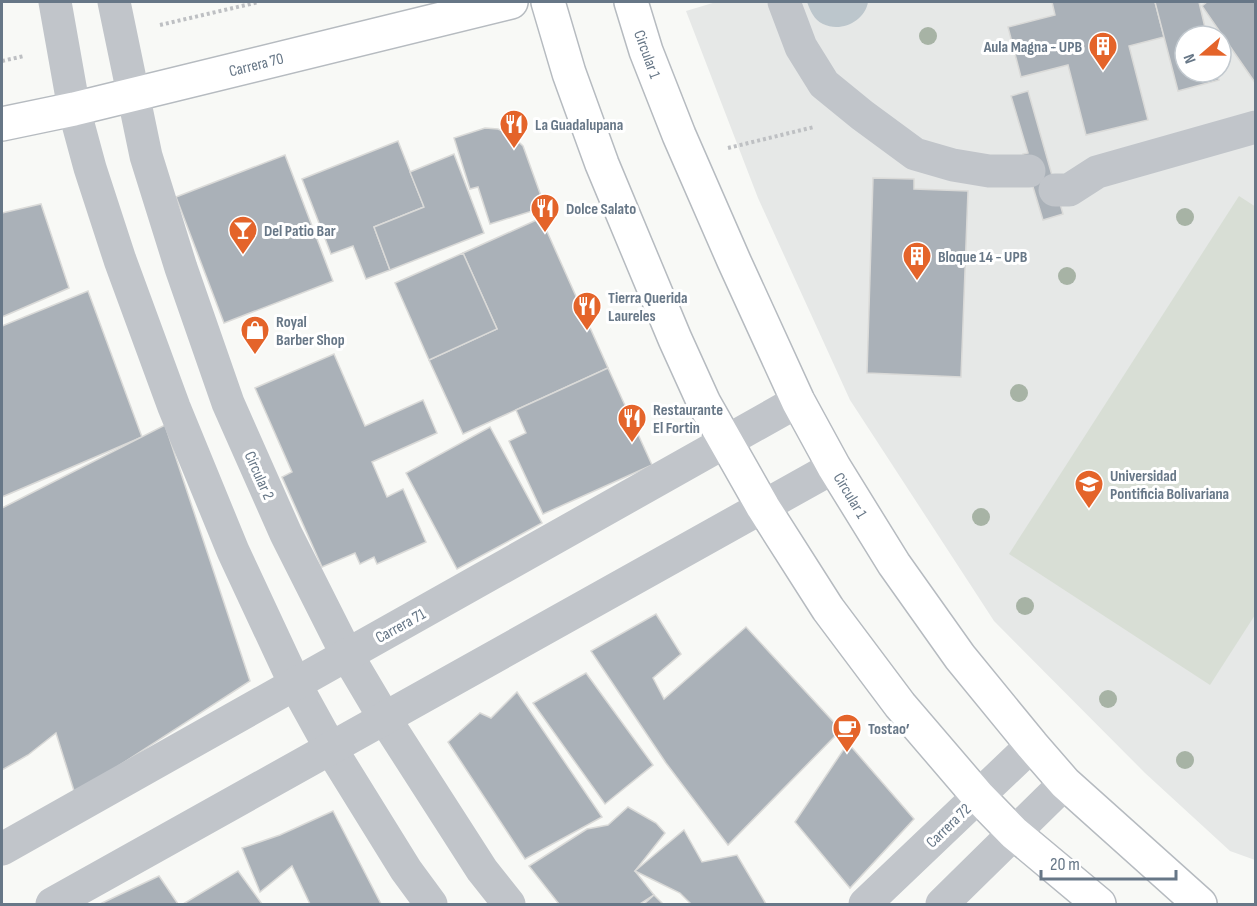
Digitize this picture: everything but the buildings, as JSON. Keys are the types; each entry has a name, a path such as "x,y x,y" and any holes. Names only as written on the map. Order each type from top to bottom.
{"street":[{"path":"55,2 74,109 90,168 120,260 174,407 233,551 295,684 331,749 406,870 431,904"},
{"name":"Circular 2","path":"114,2 153,178 181,268 228,403 286,534 347,655 385,719 482,870 509,904"},
{"name":"Carrera 70","path":"2,124 74,109 511,2"},
{"path":"548,2 569,73 602,164 675,339 704,403 763,507 828,609 900,705 978,796 1014,833 1099,904"},
{"name":"Circular 1","path":"630,2 646,51 680,135 798,401 834,467 894,564 960,657 1065,783 1200,904"},
{"path":"784,2 801,47 824,84 915,153 953,165 1042,180 1097,172 1256,127"},
{"name":"Carrera 71","path":"2,849 798,401"},
{"path":"52,904 834,467"},
{"name":"Carrera 72","path":"865,904 1032,745"},
{"path":"942,904 1065,783"}],"path":[{"path":"158,25 259,2"},
{"path":"2,61 27,56"},
{"path":"733,146 862,115"}],"shaded area":[{"name":"Universidad Pontificia Bolivariana","path":"716,2 1255,2 1255,860 1230,851 1145,773 994,621 850,400 758,198 686,11"},
{"path":"807,2 868,2 866,9 857,20 837,27 817,20"},
{"path":"1239,196 1256,207 1255,615 1210,685 1009,554"}],"place":[{"name":"Aula Magna - UPB","path":"1103,72"},
{"name":"La Guadalupana","path":"514,150"},
{"name":"Dolce Salato","path":"545,234"},
{"name":"Del Patio Bar","path":"243,256"},
{"name":"Bloque 14 - UPB","path":"917,282"},
{"name":"Tierra Querida Laureles","path":"587,332"},
{"name":"Royal Barber Shop","path":"255,356"},
{"name":"Restaurante El Fortin","path":"632,444"},
{"name":"Universidad Pontificia Bolivariana","path":"1089,510"},
{"name":"Tostao’","path":"847,754"}]}
